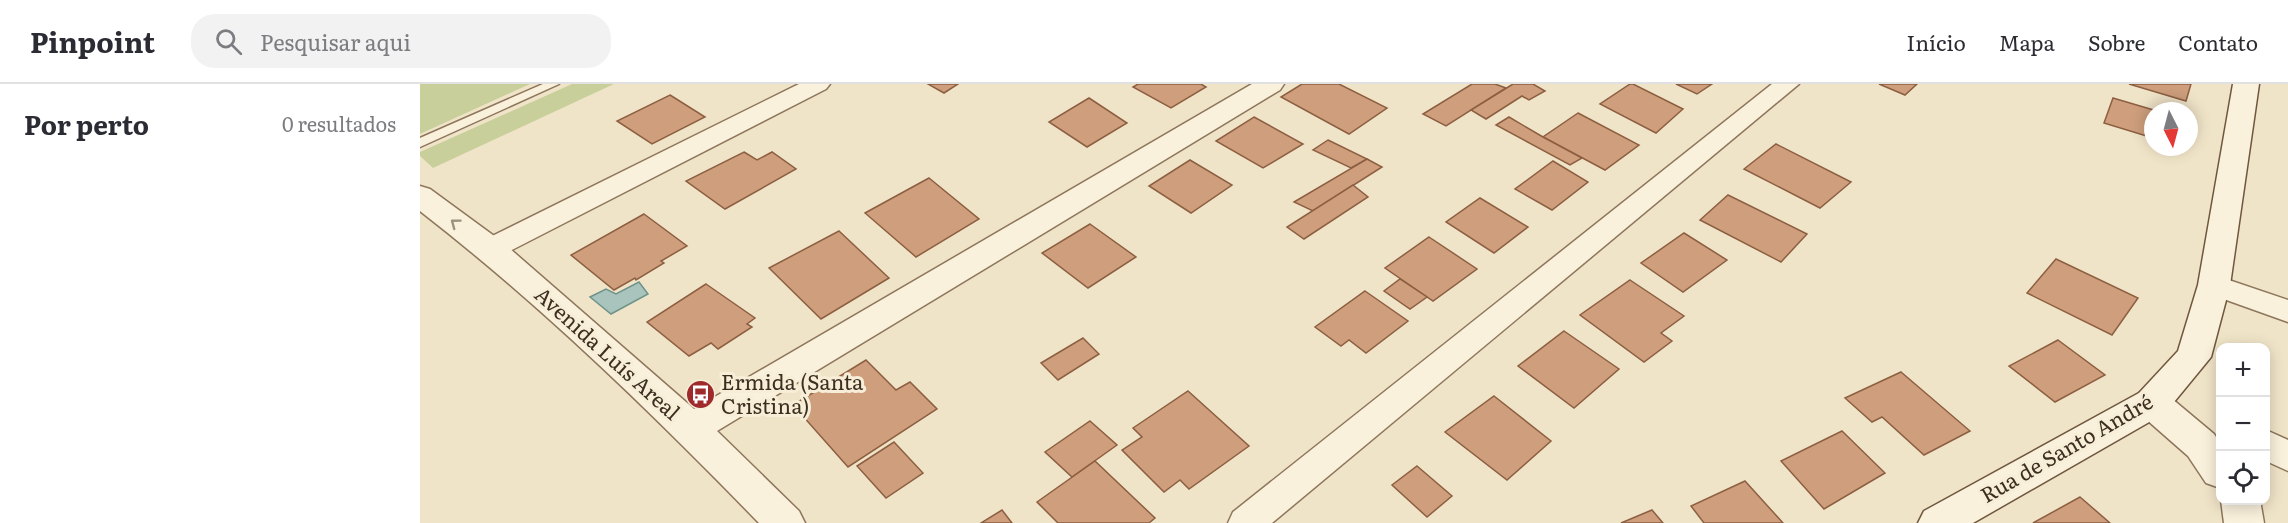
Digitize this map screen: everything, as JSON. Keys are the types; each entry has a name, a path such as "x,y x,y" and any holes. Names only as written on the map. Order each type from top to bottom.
{"street":[{"path":"490,249 818,84"},
{"path":"691,429 1271,84"},
{"path":"1246,523 1787,84"},
{"name":"Rua de Santo André","path":"1938,523 2152,403 2194,357 2214,285 2246,84"},
{"name":"Avenida Luís Areal","path":"420,196 490,249 691,429 785,523"},
{"path":"2214,285 2288,311"},
{"path":"2152,403 2214,453"},
{"path":"2270,447 2288,457"},
{"path":"2242,505 2244,523"}],"lane":[{"path":"420,143 553,84"}],"green space":[{"path":"420,84 530,84 420,134"},
{"path":"572,84 614,84 433,168 420,156 420,152"}],"water":[{"path":"639,282 648,294 611,314 590,297 606,289 616,294"}],"building":[{"path":"928,84 958,84 944,93"},
{"path":"1138,84 1201,84 1206,87 1171,108 1133,87"},
{"path":"1302,84 1339,84 1387,108 1349,134 1281,97"},
{"path":"1472,84 1495,84 1506,88 1446,126 1423,114"},
{"path":"1513,84 1533,84 1545,91 1529,100 1522,96 1486,119 1471,110"},
{"path":"1630,84 1683,109 1656,133 1600,104"},
{"path":"1676,84 1712,84 1697,94"},
{"path":"1879,84 1917,84 1905,95"},
{"path":"2129,84 2191,84 2186,101"},
{"path":"670,95 705,117 652,144 617,121"},
{"path":"1089,98 1127,123 1087,147 1049,122"},
{"path":"2113,98 2144,107 2144,135 2104,123"},
{"path":"1578,113 1639,145 1605,170 1543,137"},
{"path":"1254,117 1303,144 1263,168 1216,141"},
{"path":"1509,117 1582,158 1570,165 1496,125"},
{"path":"1328,140 1367,159 1351,168 1313,150"},
{"path":"1776,144 1851,182 1820,208 1744,169"},
{"path":"744,152 757,160 772,152 796,169 725,209 686,181"},
{"path":"1367,159 1382,167 1313,211 1294,202"},
{"path":"1190,160 1232,185 1191,213 1149,186"},
{"path":"1553,161 1588,182 1552,210 1515,189"},
{"path":"929,178 979,219 916,257 865,213"},
{"path":"1353,185 1368,197 1304,239 1287,227"},
{"path":"1728,195 1807,234 1781,262 1700,220"},
{"path":"1480,198 1528,227 1494,253 1446,222"},
{"path":"644,214 687,246 661,261 664,263 636,280 635,278 614,290 571,255"},
{"path":"1090,224 1136,257 1088,288 1042,253"},
{"path":"839,231 889,278 821,319 769,268"},
{"path":"1684,233 1727,260 1683,292 1641,263"},
{"path":"1429,237 1477,269 1433,301 1385,268"},
{"path":"2056,259 2138,298 2112,335 2027,293"},
{"path":"1400,279 1427,297 1410,309 1384,291"},
{"path":"1630,280 1684,316 1661,333 1672,341 1644,362 1580,315"},
{"path":"706,284 755,318 747,324 752,327 718,349 711,343 689,356 647,322"},
{"path":"1365,291 1408,321 1366,353 1349,340 1341,346 1315,327"},
{"path":"1564,331 1619,369 1574,408 1518,366"},
{"path":"1083,338 1099,354 1058,380 1041,363"},
{"path":"2058,340 2105,375 2055,402 2009,366"},
{"path":"866,360 896,390 910,382 937,409 848,467 793,405"},
{"path":"1901,372 1970,431 1924,455 1882,417 1872,422 1845,398"},
{"path":"1188,391 1249,446 1189,489 1180,480 1164,492 1122,450 1142,437 1133,428"},
{"path":"1494,396 1551,441 1507,480 1445,432"},
{"path":"1090,421 1117,445 1072,477 1045,452"},
{"path":"1842,431 1885,473 1824,509 1781,461"},
{"path":"894,442 923,473 886,498 857,466"},
{"path":"1095,461 1155,518 1149,523 1058,523 1037,502"},
{"path":"1417,466 1452,496 1427,517 1392,485"},
{"path":"1745,481 1783,523 1704,523 1691,506"},
{"path":"2080,497 2110,523 2033,523"},
{"path":"1002,510 1012,523 981,523"},
{"path":"1652,510 1663,523 1621,523"}],"place":[{"name":"Ermida (Santa Cristina)","path":"700,395"}]}
